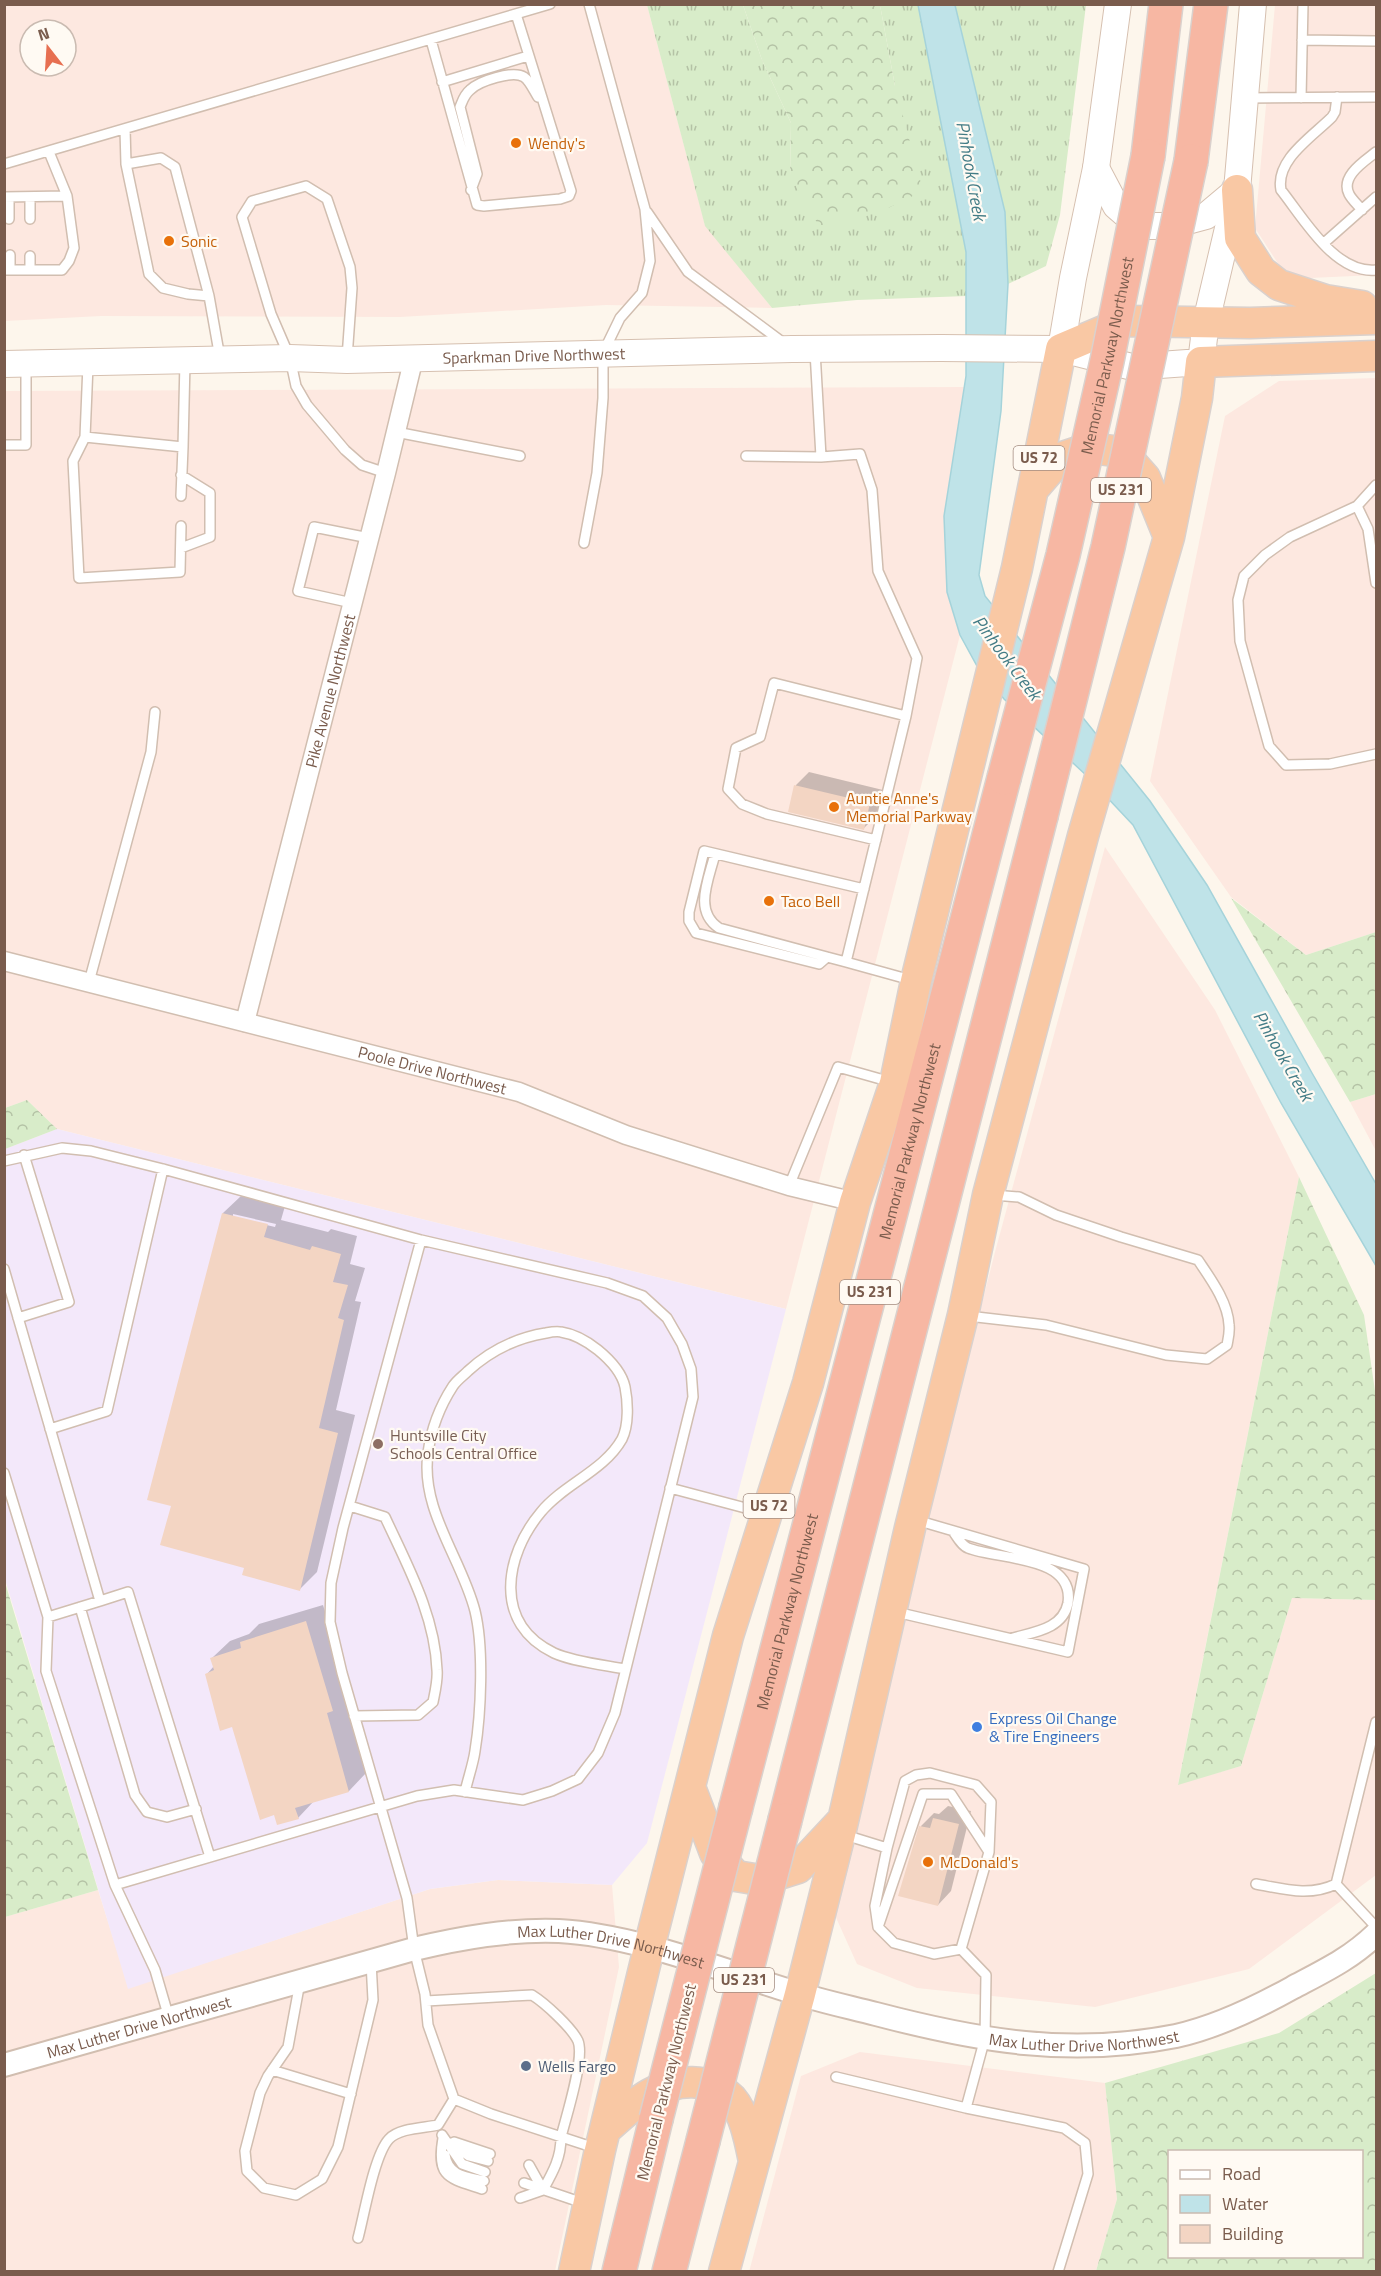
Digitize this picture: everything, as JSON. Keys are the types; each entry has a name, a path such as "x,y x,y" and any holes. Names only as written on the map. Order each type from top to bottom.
{"highway":[{"name":"Memorial Parkway Northwest","path":"619,2271 736,1807 1066,544 1107,361 1148,156 1166,4"},
{"name":"US 231","path":"669,2271 1108,547 1191,161 1211,4"},
{"path":"1237,190 1240,238 1261,271 1279,285 1325,300 1354,304 1377,311"},
{"name":"Sparkman Drive Northwest","path":"1061,349 1127,321 1250,323 1377,319"},
{"name":"US 72","path":"574,2271 649,1948 728,1636 808,1383 855,1202 895,1083 916,981 972,743 1017,568 1061,349"},
{"path":"724,2271 800,1994 841,1827 912,1519 963,1315 988,1195 1083,836 1169,537 1197,398 1201,362 1377,356"},
{"path":"1032,491 1060,458 1090,448 1122,452 1145,478 1169,537"},
{"path":"690,1787 715,1853 736,1876 760,1880 798,1868 841,1827"},
{"path":"603,2139 650,2094 683,2081 707,2083 732,2100 747,2127 754,2164"}],"main road":[{"path":"1061,349 1096,168 1118,4"},
{"path":"1201,362 1206,322 1237,190 1253,4"},
{"path":"1096,168 1116,206 1139,226 1169,226 1206,216 1237,190"},
{"name":"Sparkman Drive Northwest","path":"15,364 290,358 347,360 804,348 1061,349 1132,367 1201,362"}],"street":[{"name":"Pike Avenue Northwest","path":"245,1022 414,357"},
{"name":"Poole Drive Northwest","path":"4,961 519,1092 626,1135 789,1186 855,1202"},
{"name":"Max Luther Drive Northwest","path":"4,2065 414,1949 454,1940 528,1931 560,1931 610,1938 800,1994 914,2024 986,2038 1053,2046 1121,2044 1177,2036 1223,2022 1268,2002 1356,1953 1377,1934"}],"lane":[{"path":"4,164 550,4"},
{"path":"584,543 597,473 603,398 603,353 620,318 642,293 650,261 645,209 589,4"},
{"path":"1301,98 1303,4"},
{"path":"431,40 477,205 569,196 571,191 516,14"},
{"path":"1302,40 1377,41"},
{"path":"442,81 528,56"},
{"path":"471,190 477,174 460,106 472,87 496,77 515,74 525,78 546,109"},
{"path":"1337,97 1335,112 1282,169 1279,180 1281,190 1333,254 1344,263 1358,268 1377,270"},
{"path":"1246,98 1377,97"},
{"path":"125,129 126,164 149,274 163,288 209,296"},
{"path":"10,255 7,270 62,270 69,261 74,248 67,196 49,152"},
{"path":"1362,210 1349,194 1347,187 1349,179 1353,172 1377,152"},
{"path":"126,164 161,158 175,167 209,296 221,360"},
{"path":"347,360 352,288 350,267 327,199 306,186 252,201 242,217 272,314 290,358 296,387 307,405 345,450 362,465 386,473"},
{"path":"9,219 7,197 67,196"},
{"path":"30,197 30,219"},
{"path":"1324,243 1377,197"},
{"path":"645,209 688,272 804,348 821,457"},
{"path":"30,256 30,269"},
{"path":"181,496 185,361"},
{"path":"88,363 85,437 73,461 79,578 180,572 181,526"},
{"path":"4,445 26,445 15,364"},
{"path":"396,432 520,456"},
{"path":"85,437 183,447"},
{"path":"746,456 821,457 860,454 873,490 878,571 916,658 906,716 846,962"},
{"path":"181,475 210,493 210,537 181,548"},
{"path":"1377,485 1357,506 1290,537 1265,555 1244,576 1238,600 1240,640 1269,746 1286,765 1330,764 1377,754"},
{"path":"1357,506 1368,529 1377,583"},
{"path":"352,603 298,591 314,527 369,538"},
{"path":"876,840 767,814 742,804 728,789 736,748 760,737 774,683 906,716"},
{"path":"89,982 151,752 155,712"},
{"path":"827,957 819,964 696,933 689,921 689,912 704,851 864,889"},
{"path":"715,854 703,902 705,913 719,928 916,981"},
{"path":"789,1186 838,1067 895,1083"},
{"path":"4,1161 62,1148 91,1151 421,1240 607,1283 643,1296 667,1318 682,1344 691,1369 693,1397 615,1713 598,1753 578,1779 552,1791 523,1800 454,1790 417,1796 115,1885"},
{"path":"18,1317 69,1302 24,1155"},
{"path":"50,1429 107,1412 163,1169"},
{"path":"963,1315 1046,1325 1166,1355 1207,1359 1227,1345 1229,1324 1224,1306 1198,1260 1056,1215 1019,1197 988,1195"},
{"path":"421,1240 331,1583 330,1622 342,1673 407,1898 414,1949 426,2001 428,2025 454,2099 561,2137 603,2139"},
{"path":"4,1269 100,1601"},
{"path":"465,1792 475,1752 479,1701 480,1657 476,1613 462,1572 442,1532 429,1491 427,1455 435,1419 454,1384 486,1355 523,1337 560,1331 588,1343 610,1360 625,1385 627,1412 622,1438 603,1462 566,1488 541,1512 519,1549 509,1583 513,1610 527,1634 555,1653 625,1669"},
{"path":"4,1473 48,1617 46,1671 115,1885 155,1970 169,2018"},
{"path":"670,1488 767,1513"},
{"path":"350,1506 385,1517 414,1579 430,1624 437,1670 434,1702 418,1715 354,1716"},
{"path":"891,1611 1068,1652 1084,1569 912,1519"},
{"path":"952,1531 966,1548 1054,1570 1064,1581 1069,1594 1066,1611 1059,1622 1011,1639"},
{"path":"48,1617 128,1593 210,1857"},
{"path":"80,1607 135,1795 147,1812 157,1815 167,1817 196,1809"},
{"path":"1336,1884 1377,1722"},
{"path":"930,1773 976,1785 991,1802 989,1852 962,1949 934,1954 894,1943 878,1927 875,1906 887,1848 905,1781 916,1775 930,1773"},
{"path":"878,1927 923,1794 951,1794 989,1852"},
{"path":"841,1827 887,1848"},
{"path":"1256,1884 1308,1892 1321,1891 1336,1884"},
{"path":"1336,1884 1377,1927"},
{"path":"962,1949 986,1974 986,2038 966,2108"},
{"path":"301,1980 288,2047 260,2093 245,2151 247,2171 264,2188 296,2195 322,2179 338,2147 373,2000 371,1960"},
{"path":"426,2001 532,1995 545,2003 578,2042 580,2058 561,2137 561,2151 543,2190"},
{"path":"272,2070 351,2094"},
{"path":"836,2077 966,2108 1064,2128 1085,2143 1088,2174 1058,2271"},
{"path":"358,2238 380,2155 389,2139 402,2132 438,2125 454,2099"},
{"path":"438,2125 443,2138 462,2164 484,2181 452,2179 443,2169 440,2157 443,2138"},
{"path":"443,2138 469,2156 489,2157"},
{"path":"528,2169 543,2190"},
{"path":"543,2190 522,2191 543,2190 588,2205"}],"shaded area":[{"path":"5,4 647,5 705,225 772,308 606,305 400,317 101,316 5,321"},
{"path":"1275,5 1376,5 1376,275 1288,279 1255,228"},
{"path":"1376,378 1376,932 1306,955 1231,897 1150,781 1225,416 1279,381"},
{"path":"964,387 944,516 947,592 960,635 786,1309 57,1129 27,1100 5,1108 4,391"},
{"path":"1105,847 1215,1010 1299,1177 1178,1784 1241,1766 1292,1598 1376,1600 1376,1875 1249,1969 1095,2007 917,1988 857,1964 833,1911 890,1665 995,1252"},
{"path":"1376,1094 1376,1151 1350,1102"},
{"name":"Huntsville City Schools Central Office","path":"57,1129 786,1309 647,1843 612,1885 498,1880 430,1889 128,1989 5,1579 5,1149"},
{"path":"498,1880 612,1885 619,1967 555,2271 5,2272 5,1917 98,1890 129,1988 430,1889"},
{"path":"860,2052 1105,2083 1117,2199 1096,2271 749,2272 801,2076"}],"green space":[{"path":"647,5 743,5 762,60 791,123 790,176 895,86 880,5 918,5 966,252 967,296 857,300 772,308 705,226"},
{"path":"743,5 880,5 895,86 923,191 884,210 819,226 790,176 791,123 762,60"},
{"path":"955,5 1086,5 1060,215 1046,266 1008,284 1005,212"},
{"path":"1231,898 1306,955 1376,932 1376,1094 1350,1102"},
{"path":"27,1100 57,1129 5,1149 5,1108"},
{"path":"1299,1177 1364,1315 1376,1398 1376,1600 1292,1598 1241,1766 1178,1785"},
{"path":"4,1579 98,1890 5,1917 4,1917"},
{"path":"1376,1973 1376,2271 1096,2271 1117,2199 1105,2083 1279,2033"}],"water":[{"name":"Pinhook Creek","path":"918,5 955,5 1005,212 1008,284 1001,411 979,575 985,596 1150,801 1207,885 1376,1184 1376,1266 1281,1103 1133,825 1087,776 1004,699 977,666 960,635 947,592 944,516 966,376 966,252"}],"building":[{"path":"794,785 870,803 864,830 788,812"},
{"path":"222,1213 268,1224 264,1237 310,1250 312,1246 341,1254 333,1282 348,1285 338,1318 344,1320 319,1428 338,1433 300,1591 242,1575 244,1568 160,1545 171,1506 147,1500"},
{"path":"306,1621 333,1711 327,1713 349,1792 295,1808 299,1819 277,1825 274,1815 260,1820 232,1727 220,1731 205,1674 214,1670 210,1658 241,1648 240,1642"},
{"name":"McDonald's","path":"933,1818 959,1824 938,1906 898,1896 919,1826 930,1828"}],"place":[{"name":"Wendy's","path":"516,143"},
{"name":"Sonic","path":"169,241"},
{"name":"Auntie Anne's Memorial Parkway","path":"834,807"},
{"name":"Taco Bell","path":"769,901"},
{"name":"Huntsville City Schools Central Office","path":"378,1444"},
{"name":"Express Oil Change & Tire Engineers","path":"977,1727"},
{"name":"McDonald's","path":"928,1862"},
{"name":"Wells Fargo","path":"526,2066"}]}
